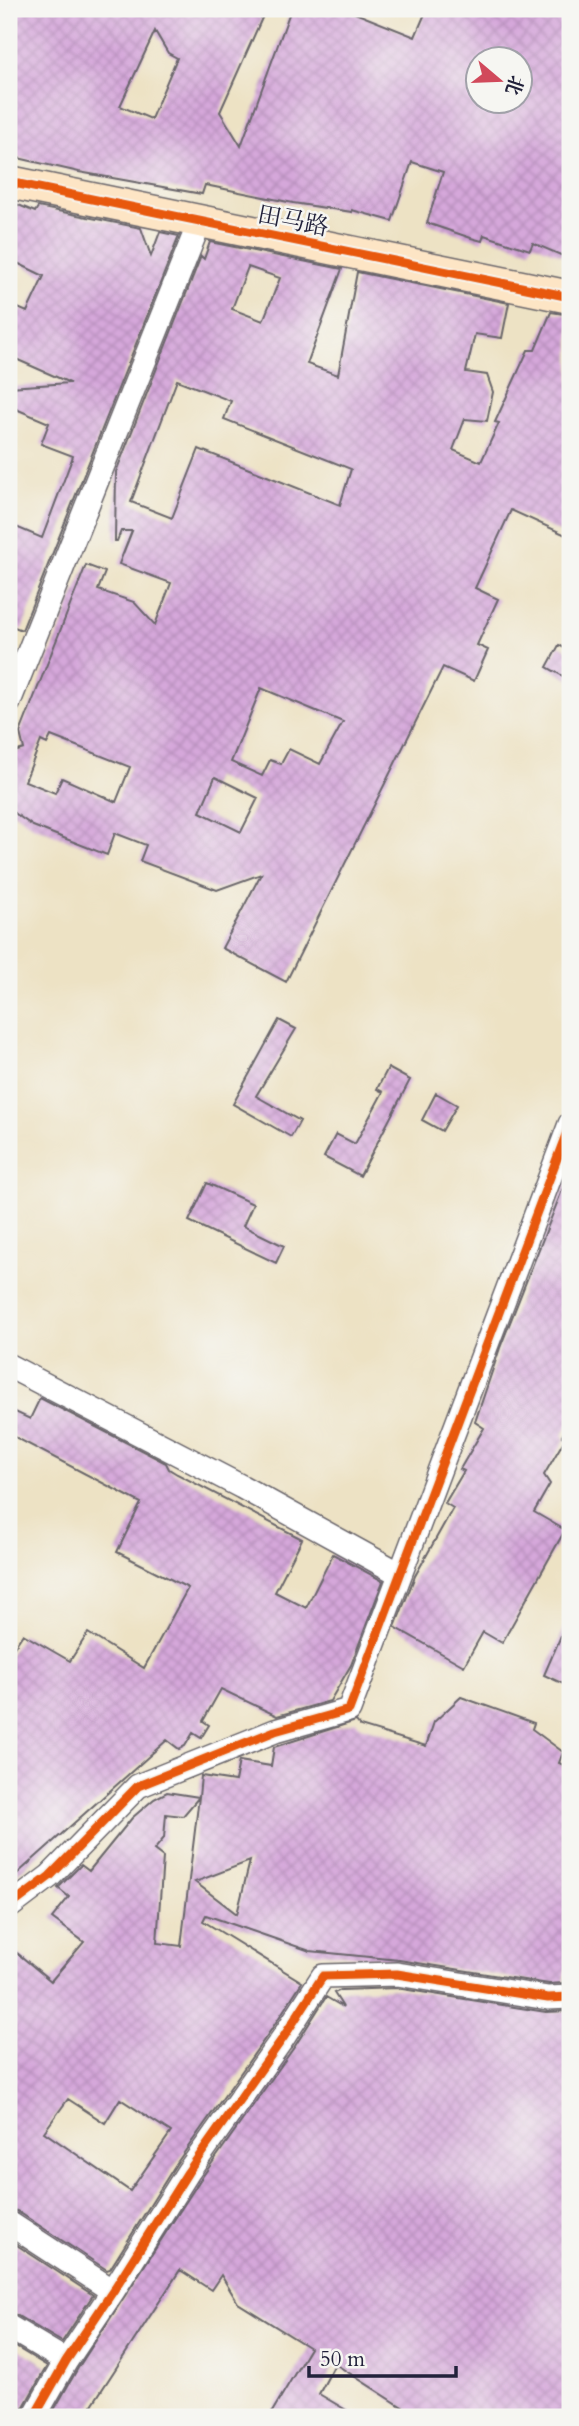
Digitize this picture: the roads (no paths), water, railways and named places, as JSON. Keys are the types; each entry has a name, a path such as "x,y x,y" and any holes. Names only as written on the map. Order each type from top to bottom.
{"street":[{"name":"田马路","path":"9,183 570,297"},
{"path":"9,702 200,221"},
{"path":"9,1908 50,1876 138,1786 275,1731 349,1710 570,1124"},
{"path":"9,1366 400,1573"},
{"path":"34,2417 66,2361 188,2172 283,2039 323,1976 397,1974 548,1998 570,1997"},
{"path":"9,2223 113,2291"},
{"path":"9,2327 66,2361"}]}
